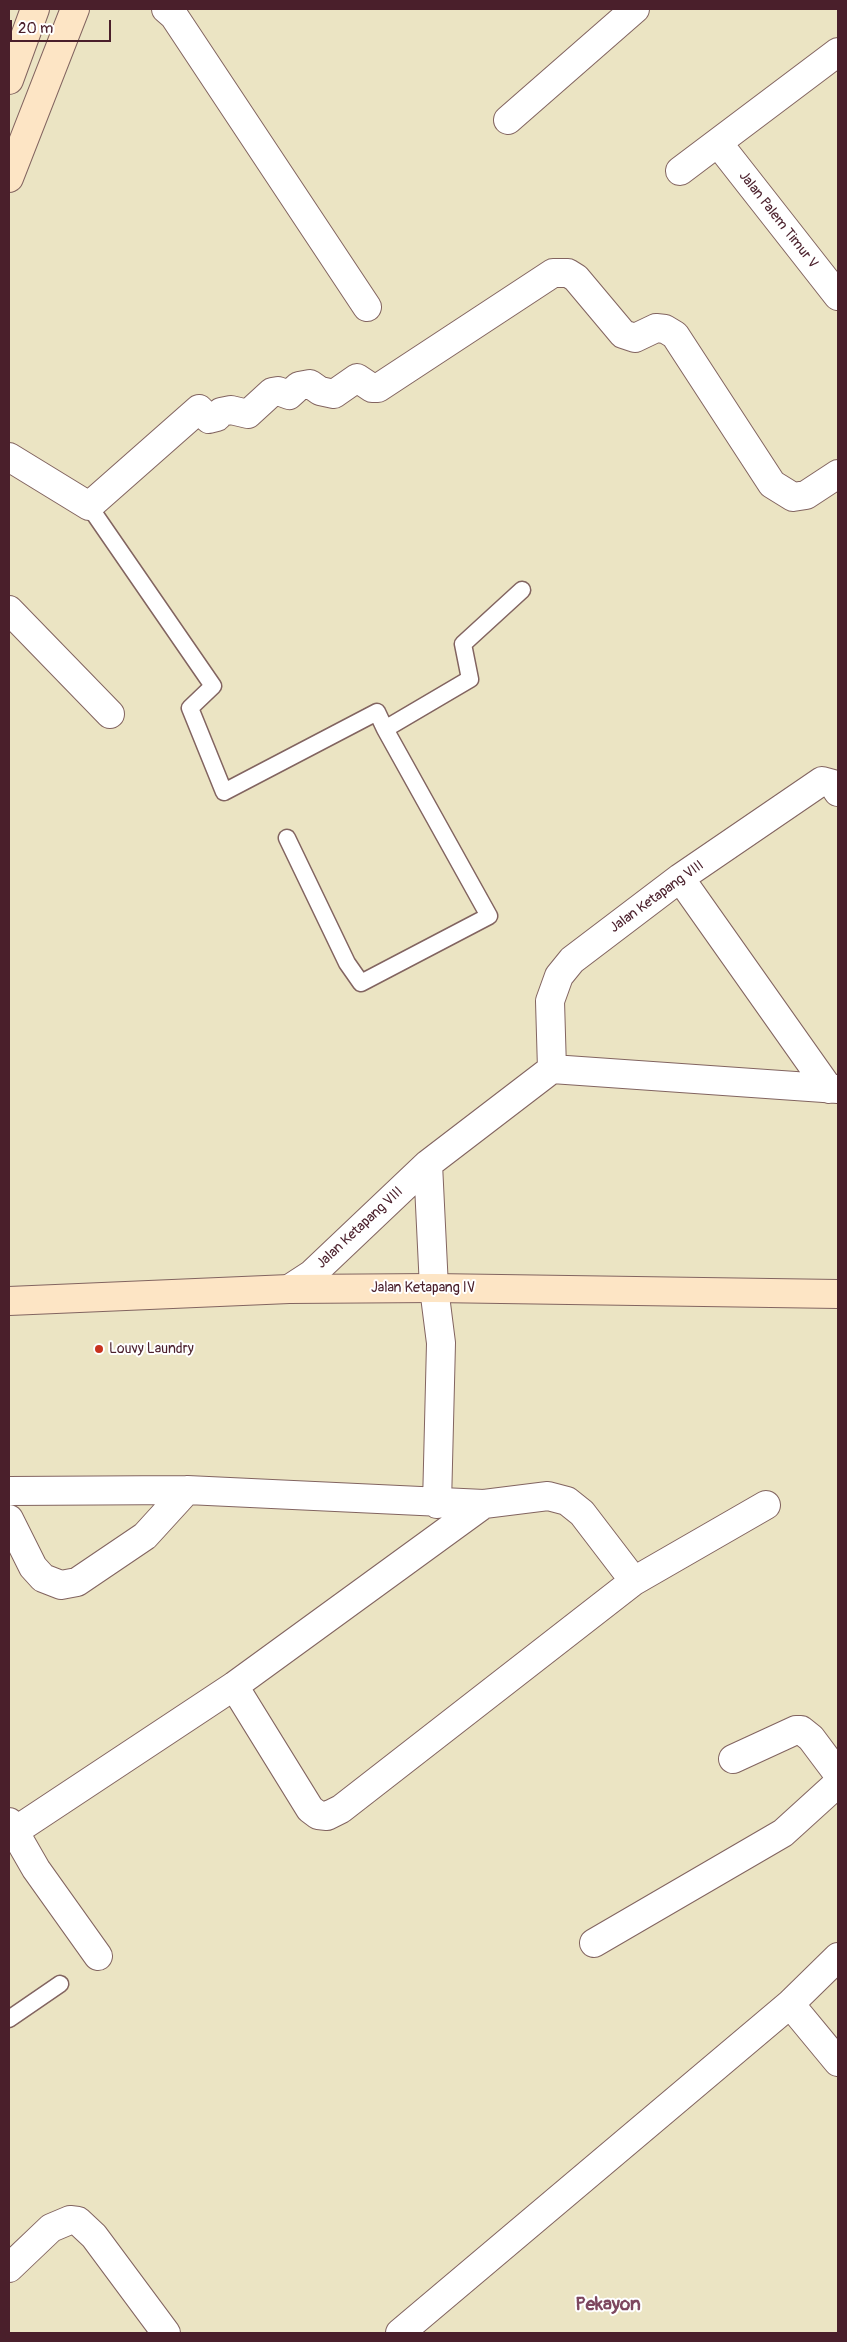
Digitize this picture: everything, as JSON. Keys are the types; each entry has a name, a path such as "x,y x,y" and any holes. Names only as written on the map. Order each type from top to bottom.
{"street":[{"path":"9,80 36,9"},
{"path":"9,178 75,9"},
{"path":"508,120 635,9"},
{"path":"174,11 367,307"},
{"path":"680,171 838,52"},
{"name":"Jalan Palem Timur V","path":"718,143 838,296"},
{"path":"9,457 89,506 199,409 209,420 216,418 221,412 231,410 248,414 272,392 278,391 289,395 299,386 310,384 328,394 334,394 357,378 372,388 378,388 553,273 568,273 576,278 623,334 635,338 656,328 666,329 675,335 772,484 784,493 793,497 806,495 838,474"},
{"path":"9,610 110,714"},
{"name":"Jalan Ketapang VIII","path":"289,1289 312,1274 428,1164 552,1069 550,1001 560,976 572,960 680,878 822,782 833,784 838,792"},
{"path":"680,878 834,1089"},
{"path":"552,1069 834,1089"},
{"path":"428,1164 434,1288 441,1342 437,1504"},
{"name":"Jalan Ketapang IV","path":"9,1301 289,1289 434,1288 838,1294"},
{"path":"9,1490 187,1490 437,1504 484,1504 548,1496 567,1501 582,1514 634,1581"},
{"path":"9,1519 33,1566 43,1578 61,1585 77,1582 145,1536 187,1490"},
{"path":"98,1956 36,1870 12,1827 234,1686 484,1504"},
{"path":"234,1686 310,1809 318,1815 327,1816 340,1808 634,1581 766,1505"},
{"path":"733,1759 796,1730 801,1730 811,1738 838,1774"},
{"path":"594,1943 783,1833 838,1783"},
{"path":"400,2333 790,2004 838,1957"},
{"path":"790,2004 838,2062"},
{"path":"9,2268 51,2228 70,2220 78,2221 94,2236 166,2333"}],"lane":[{"path":"89,506 213,686 190,708 224,792 377,712 489,916 361,983 347,963 287,838"},
{"path":"385,729 470,679 463,644 522,590"},
{"path":"9,2019 60,1984"}],"place":[{"name":"Louvy Laundry","path":"99,1349"}],"district":[{"name":"Pekayon","path":"608,2305"}]}
